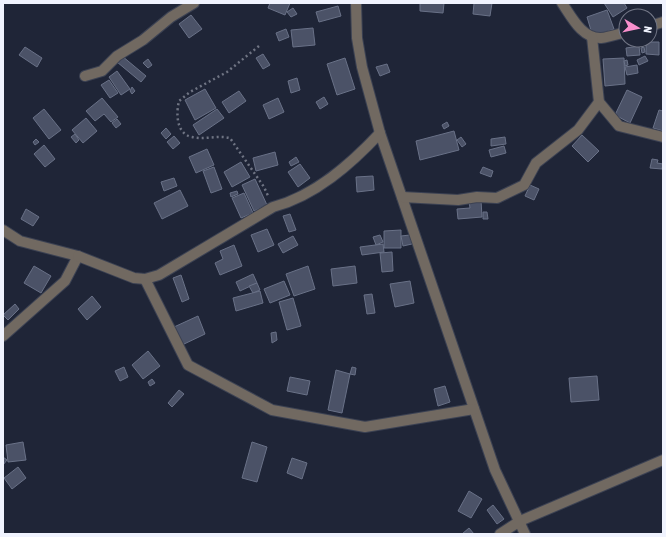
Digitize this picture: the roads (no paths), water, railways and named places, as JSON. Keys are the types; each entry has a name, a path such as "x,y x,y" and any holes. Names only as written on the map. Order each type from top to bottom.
{"street":[{"path":"85,76 102,71 117,56 143,40 171,17 194,3"},
{"path":"356,3 357,38 362,67 380,133 495,470 525,534"},
{"path":"562,3 580,29 592,37 601,38 618,34"},
{"path":"592,37 599,102 619,126 663,137"},
{"path":"402,198 458,200 477,197 497,198 524,185 536,163 578,130 599,102"},
{"path":"3,230 20,241 78,256 134,278 145,279 159,276 274,207 288,203 329,179 364,150 380,133"},
{"path":"3,336 65,281 78,256"},
{"path":"145,279 188,365 272,410 365,428 474,408"},
{"path":"500,534 520,521 663,460"}]}
